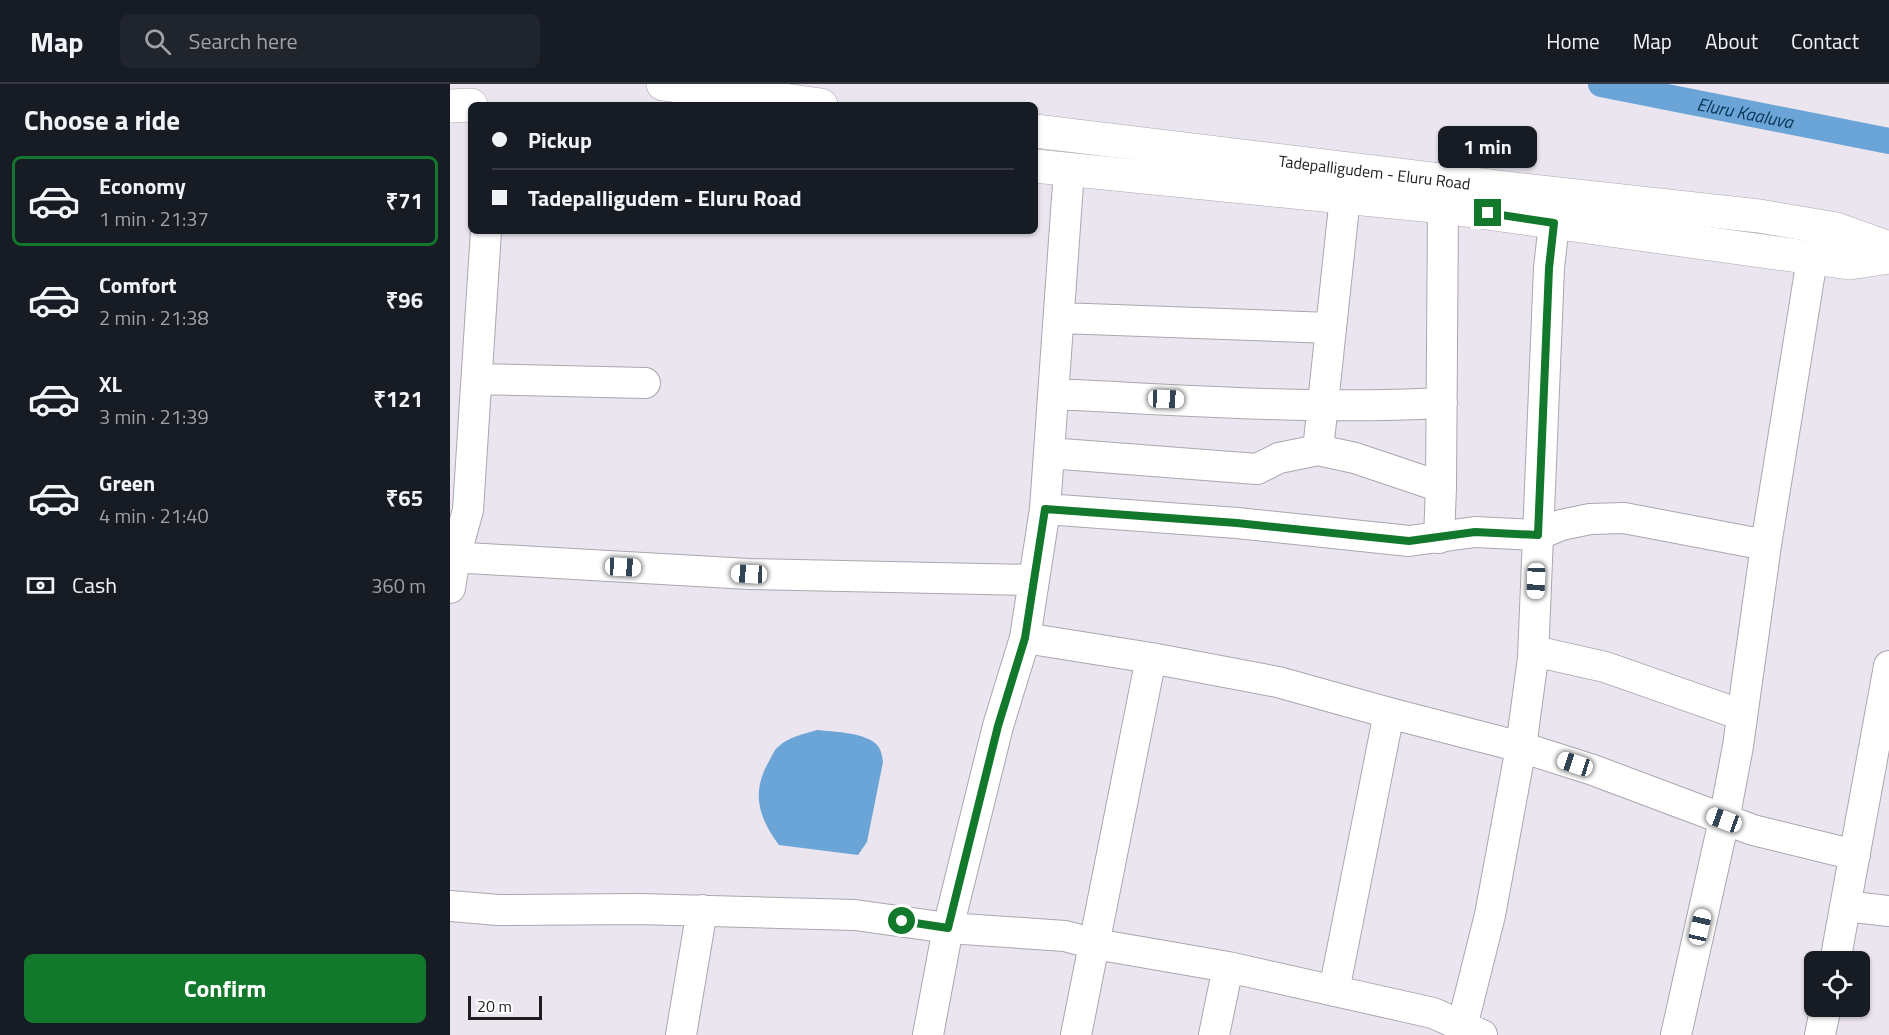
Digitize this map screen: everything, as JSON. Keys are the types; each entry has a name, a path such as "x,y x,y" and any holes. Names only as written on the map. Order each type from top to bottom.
{"main road":[{"path":"663,84 798,102"},
{"path":"450,105 468,105"},
{"name":"Tadepalligudem - Eluru Road","path":"1038,131 1522,190 1759,216 1836,229 1885,249"},
{"name":"Tadepalligudem - Eluru Road","path":"1038,166 1443,207 1849,263 1885,249"}],"street":[{"path":"928,1035 948,928 998,726 1025,638 1045,509 1069,170"},
{"path":"1318,450 1345,197"},
{"path":"1439,538 1442,487 1443,207"},
{"path":"450,906 498,910 702,910 855,915 948,928 1065,936 1095,944 1228,967 1433,1013 1468,1032 1521,747 1534,651 1549,268 1554,223"},
{"path":"450,588 452,557 468,510 486,234"},
{"path":"1676,1035 1724,820 1812,259"},
{"path":"1060,318 1330,328"},
{"path":"477,379 645,383"},
{"path":"1054,394 1322,406 1396,406 1442,403"},
{"path":"1049,453 1257,469 1279,458 1318,450 1355,458 1442,487"},
{"path":"1045,509 1237,523 1409,541 1475,532 1538,535 1560,525 1590,519 1624,518 1766,545"},
{"path":"452,557 749,574 1034,580"},
{"path":"1025,638 1151,658 1278,682 1521,747 1593,770 1753,830 1854,855"},
{"path":"1534,651 1605,667 1742,715"},
{"path":"1076,1035 1151,658"},
{"path":"1837,951 1889,666"},
{"path":"1334,991 1389,713"},
{"path":"1845,906 1889,910"},
{"path":"681,1035 702,910"},
{"path":"1214,1035 1228,967"},
{"path":"1820,1035 1824,1017"}],"water":[{"path":"817,730 847,733 869,739 879,747 881,752 883,762 867,842 858,855 779,845 762,815 760,785 774,752 786,741"}],"waterway":[{"name":"Eluru Kaaluva","path":"1601,84 1889,141"}],"route":[{"path":"902,921 948,928 998,726 1025,638 1045,509 1237,523 1409,541 1475,532 1538,535 1549,268 1554,223 1488,213"}]}
